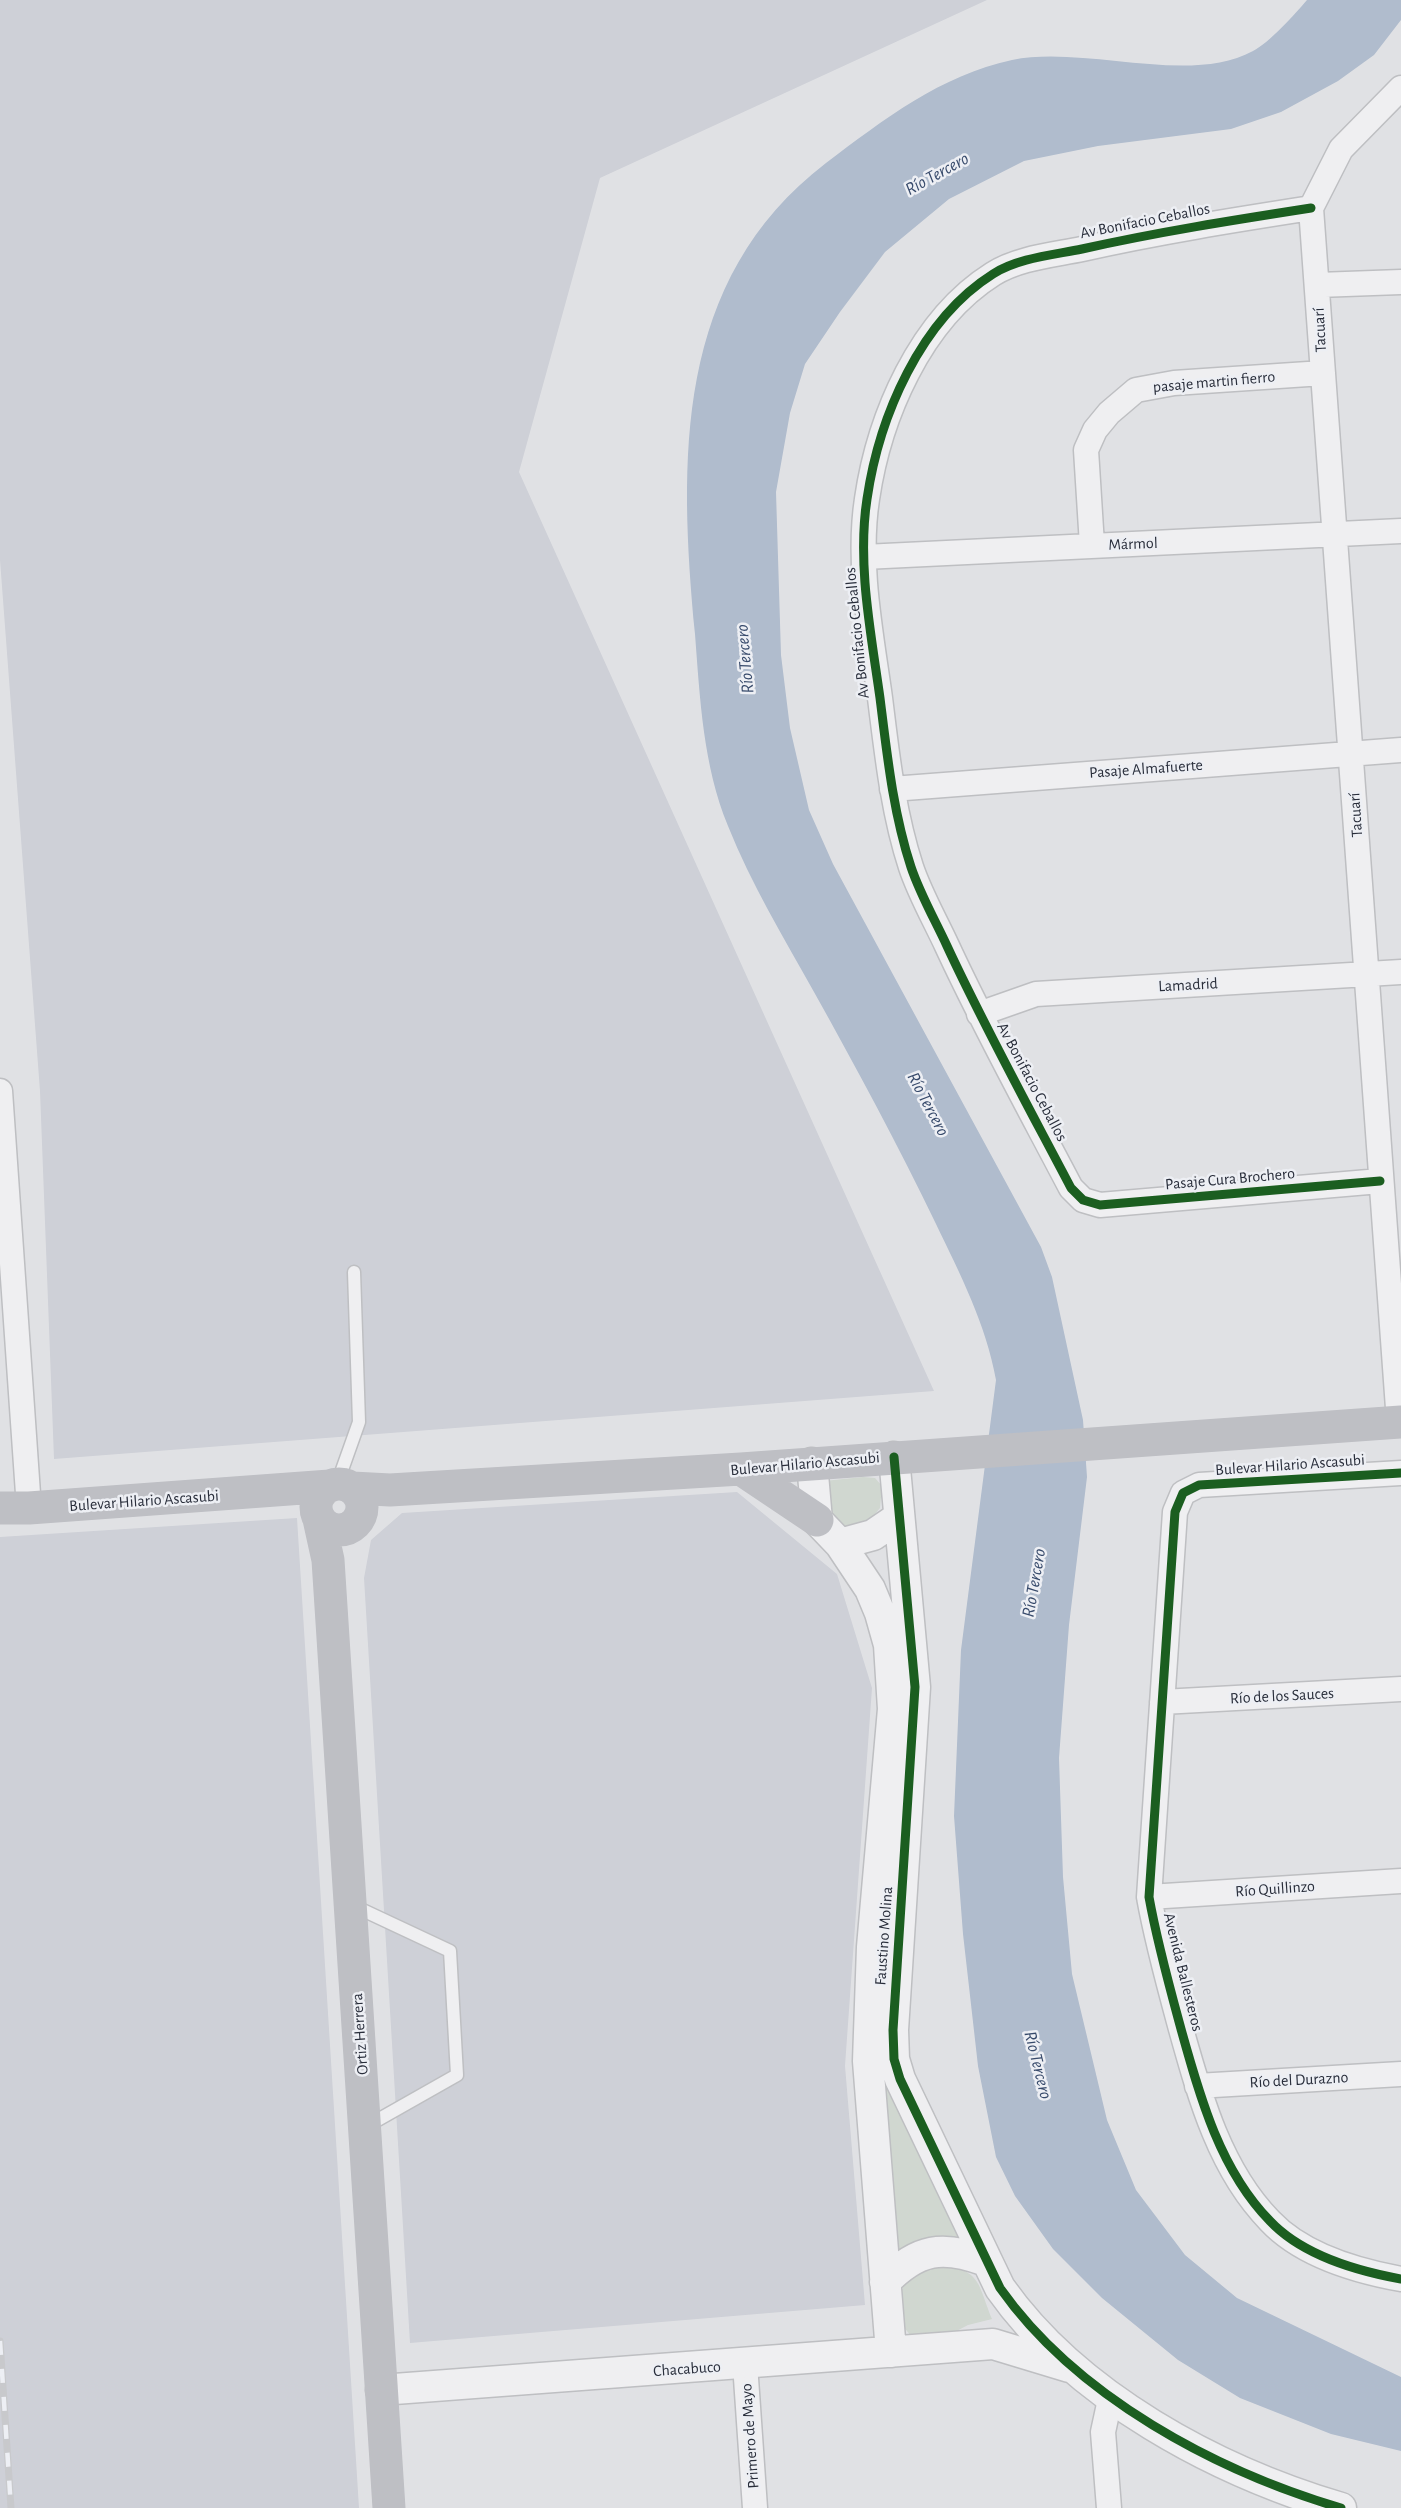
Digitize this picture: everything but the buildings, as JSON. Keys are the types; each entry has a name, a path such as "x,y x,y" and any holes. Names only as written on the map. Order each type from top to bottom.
{"main road":[{"name":"Bulevar Hilario Ascasubi","path":"15,1508 331,1501 390,1490 741,1470 894,1457 1158,1441 1400,1422"},
{"path":"741,1470 817,1520"},
{"name":"Ortiz Herrera","path":"331,1501 328,1560 352,1904 389,2508"}],"street":[{"path":"1311,208 1341,149 1401,88"},
{"name":"Tacuarí","path":"1311,208 1336,535 1380,1181 1400,1422"},
{"name":"Av Bonifacio Ceballos","path":"1083,1200 1071,1188 979,1014 911,869 892,789 869,614 864,557 866,500 888,415 904,377 925,340 967,294 995,273 1022,262 1179,228 1311,208"},
{"path":"1318,285 1401,282"},
{"name":"pasaje martin fierro","path":"1092,545 1086,450 1095,430 1109,413 1136,390 1174,383 1323,373"},
{"name":"Mármol","path":"864,557 1401,531"},
{"name":"Pasaje Almafuerte","path":"892,789 1401,750"},
{"name":"Lamadrid","path":"979,1014 1036,994 1401,972"},
{"path":"0,1091 15,1508"},
{"name":"Pasaje Cura Brochero","path":"1083,1200 1101,1205 1380,1181"},
{"name":"Faustino Molina","path":"894,1457 915,1687 893,2030 894,2059 911,2105 986,2261 1015,2309 1070,2367"},
{"path":"812,1463 817,1520"},
{"name":"Bulevar Hilario Ascasubi","path":"1183,1493 1199,1485 1401,1473"},
{"name":"Avenida Ballesteros","path":"1183,1493 1175,1512 1149,1897 1159,1950 1197,2086 1214,2133 1233,2172 1270,2222 1311,2250 1358,2271 1401,2279"},
{"path":"840,1544 873,1535 898,1518"},
{"name":"Faustino Molina","path":"817,1520 840,1544 870,1590 880,1613 889,1645 892,1672 892,1709 873,1936 868,2061 891,2352"},
{"name":"Río de los Sauces","path":"1162,1702 1401,1689"},
{"name":"Río Quillinzo","path":"1149,1897 1401,1881"},
{"name":"Río del Durazno","path":"1197,2086 1401,2074"},
{"path":"885,2282 905,2263 927,2253 947,2250 966,2253 986,2261"},
{"path":"1015,2309 993,2344 1070,2367 1174,2438 1231,2467 1291,2493 1341,2508"},
{"name":"Chacabuco","path":"381,2390 993,2344"},
{"name":"Primero de Mayo","path":"745,2364 755,2508"},
{"path":"1109,2508 1103,2432 1111,2395"}],"lane":[{"path":"331,1501 359,1422 354,1272"},
{"path":"352,1904 450,1951 457,2075 366,2127"}],"shaded area":[{"path":"0,0 987,0 600,178 519,472 934,1391 54,1459 40,1091 0,560"},
{"path":"875,1478 882,1486 880,1508 865,1526 844,1529 828,1518 824,1481"},
{"path":"737,1492 837,1574 872,1688 845,2066 865,2305 410,2343 364,1578 371,1540 402,1513"},
{"path":"297,1518 359,2508 0,2508 0,1537"},
{"path":"881,2081 889,2081 960,2242 894,2253"},
{"path":"934,2263 969,2273 979,2285 992,2319 968,2325 949,2335 911,2336 899,2321 902,2291 915,2274"}],"water":[{"name":"Río Tercero","path":"1307,0 1401,0 1401,20 1374,55 1338,81 1281,112 1231,129 1098,146 1024,161 949,199 885,252 805,364 790,413 776,492 781,655 790,728 809,810 833,864 1041,1247 1052,1277 1083,1420 1087,1477 1069,1625 1059,1758 1063,1877 1072,1974 1107,2120 1136,2190 1185,2255 1237,2298 1401,2377 1401,2451 1331,2434 1240,2398 1178,2360 1102,2298 1053,2249 1015,2196 996,2157 978,2066 963,1934 954,1816 961,1650 996,1380 979,1319 922,1195 877,1107 757,890 728,826 713,779 704,732 690,569 687,504 689,440 697,378 713,318 739,262 776,210 826,163 891,115 914,101 961,76 986,67 1012,60 1041,57 1071,57 1168,65 1199,65 1227,61 1253,51 1266,42"}],"railway":[{"path":"0,2341 11,2508"}],"cycle path":[{"path":"1311,208 1168,232 1036,258 1013,264 993,274 967,294 944,317 924,344 907,373 881,436 867,499 864,524 864,573 891,783 911,867 976,1007 1071,1188 1083,1200 1100,1205 1380,1181"},
{"path":"894,1457 915,1687 893,2030 894,2059 900,2079 1000,2288 1032,2327 1068,2363 1109,2396 1152,2425 1198,2451 1246,2473 1341,2508"},
{"path":"1401,1473 1199,1485 1183,1493 1175,1512 1149,1897 1164,1963 1196,2081 1214,2131 1238,2179 1270,2221 1298,2243 1331,2260 1401,2279"}]}
